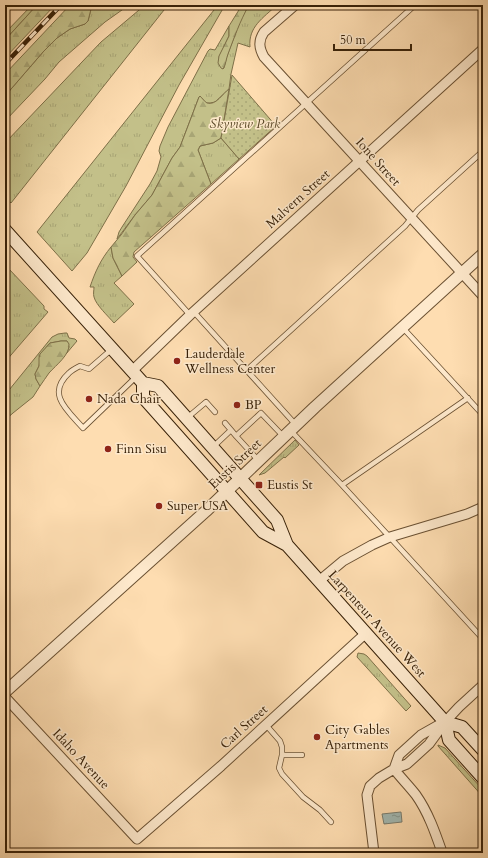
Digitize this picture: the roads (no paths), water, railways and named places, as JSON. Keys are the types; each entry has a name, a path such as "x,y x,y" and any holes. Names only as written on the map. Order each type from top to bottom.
{"main road":[{"name":"Larpenteur Avenue West","path":"5,230 137,377 158,386 277,520 287,545 445,722 449,740 483,778"},
{"name":"Larpenteur Avenue West","path":"137,377 143,397 226,492 263,532 287,545"},
{"name":"Larpenteur Avenue West","path":"445,722 462,727 483,750"}],"street":[{"name":"Ione Street","path":"295,5 264,32 261,37 259,43 260,50 264,57 483,296"},
{"name":"Malvern Street","path":"137,377 192,314 483,49"},
{"name":"Eustis Street","path":"5,692 226,492 315,407 483,254"},
{"path":"319,581 346,559 372,545 390,537 467,514 483,507"},
{"name":"Carl Street","path":"137,839 266,725 366,633"},
{"path":"374,853 367,795 370,786 379,778 394,769 407,764 429,744 445,722 459,707 483,685"},
{"name":"Idaho Avenue","path":"5,696 137,839"},
{"path":"394,769 416,795 435,832 442,853"}],"lane":[{"path":"415,5 137,256 247,370 290,431 342,485 483,639"},
{"path":"247,370 405,226 418,210 483,151"},
{"path":"403,327 483,415"},
{"path":"112,349 90,369 80,366 69,373 61,383 58,390 59,399 83,428 137,377"},
{"path":"342,485 468,398"},
{"path":"187,418 206,402 215,412"},
{"path":"236,436 262,413 290,431"},
{"path":"225,423 259,461"},
{"path":"212,447 231,430"},
{"path":"266,725 280,741 282,755 279,768 282,774 303,797 320,810 331,822"},
{"path":"282,755 302,755"}],"water":[{"path":"401,812 402,822 384,824 382,814"}],"railway":[{"path":"5,64 61,5"}],"place":[{"name":"Lauderdale Wellness Center","path":"177,361"},
{"name":"Nada Chair","path":"89,399"},
{"name":"BP","path":"237,405"},
{"name":"Finn Sisu","path":"108,449"},
{"name":"Eustis St","path":"259,485"},
{"name":"Super USA","path":"159,506"},
{"name":"City Gables Apartments","path":"317,737"}],"park label":[{"name":"Skyview Park","path":"245,124"}]}
